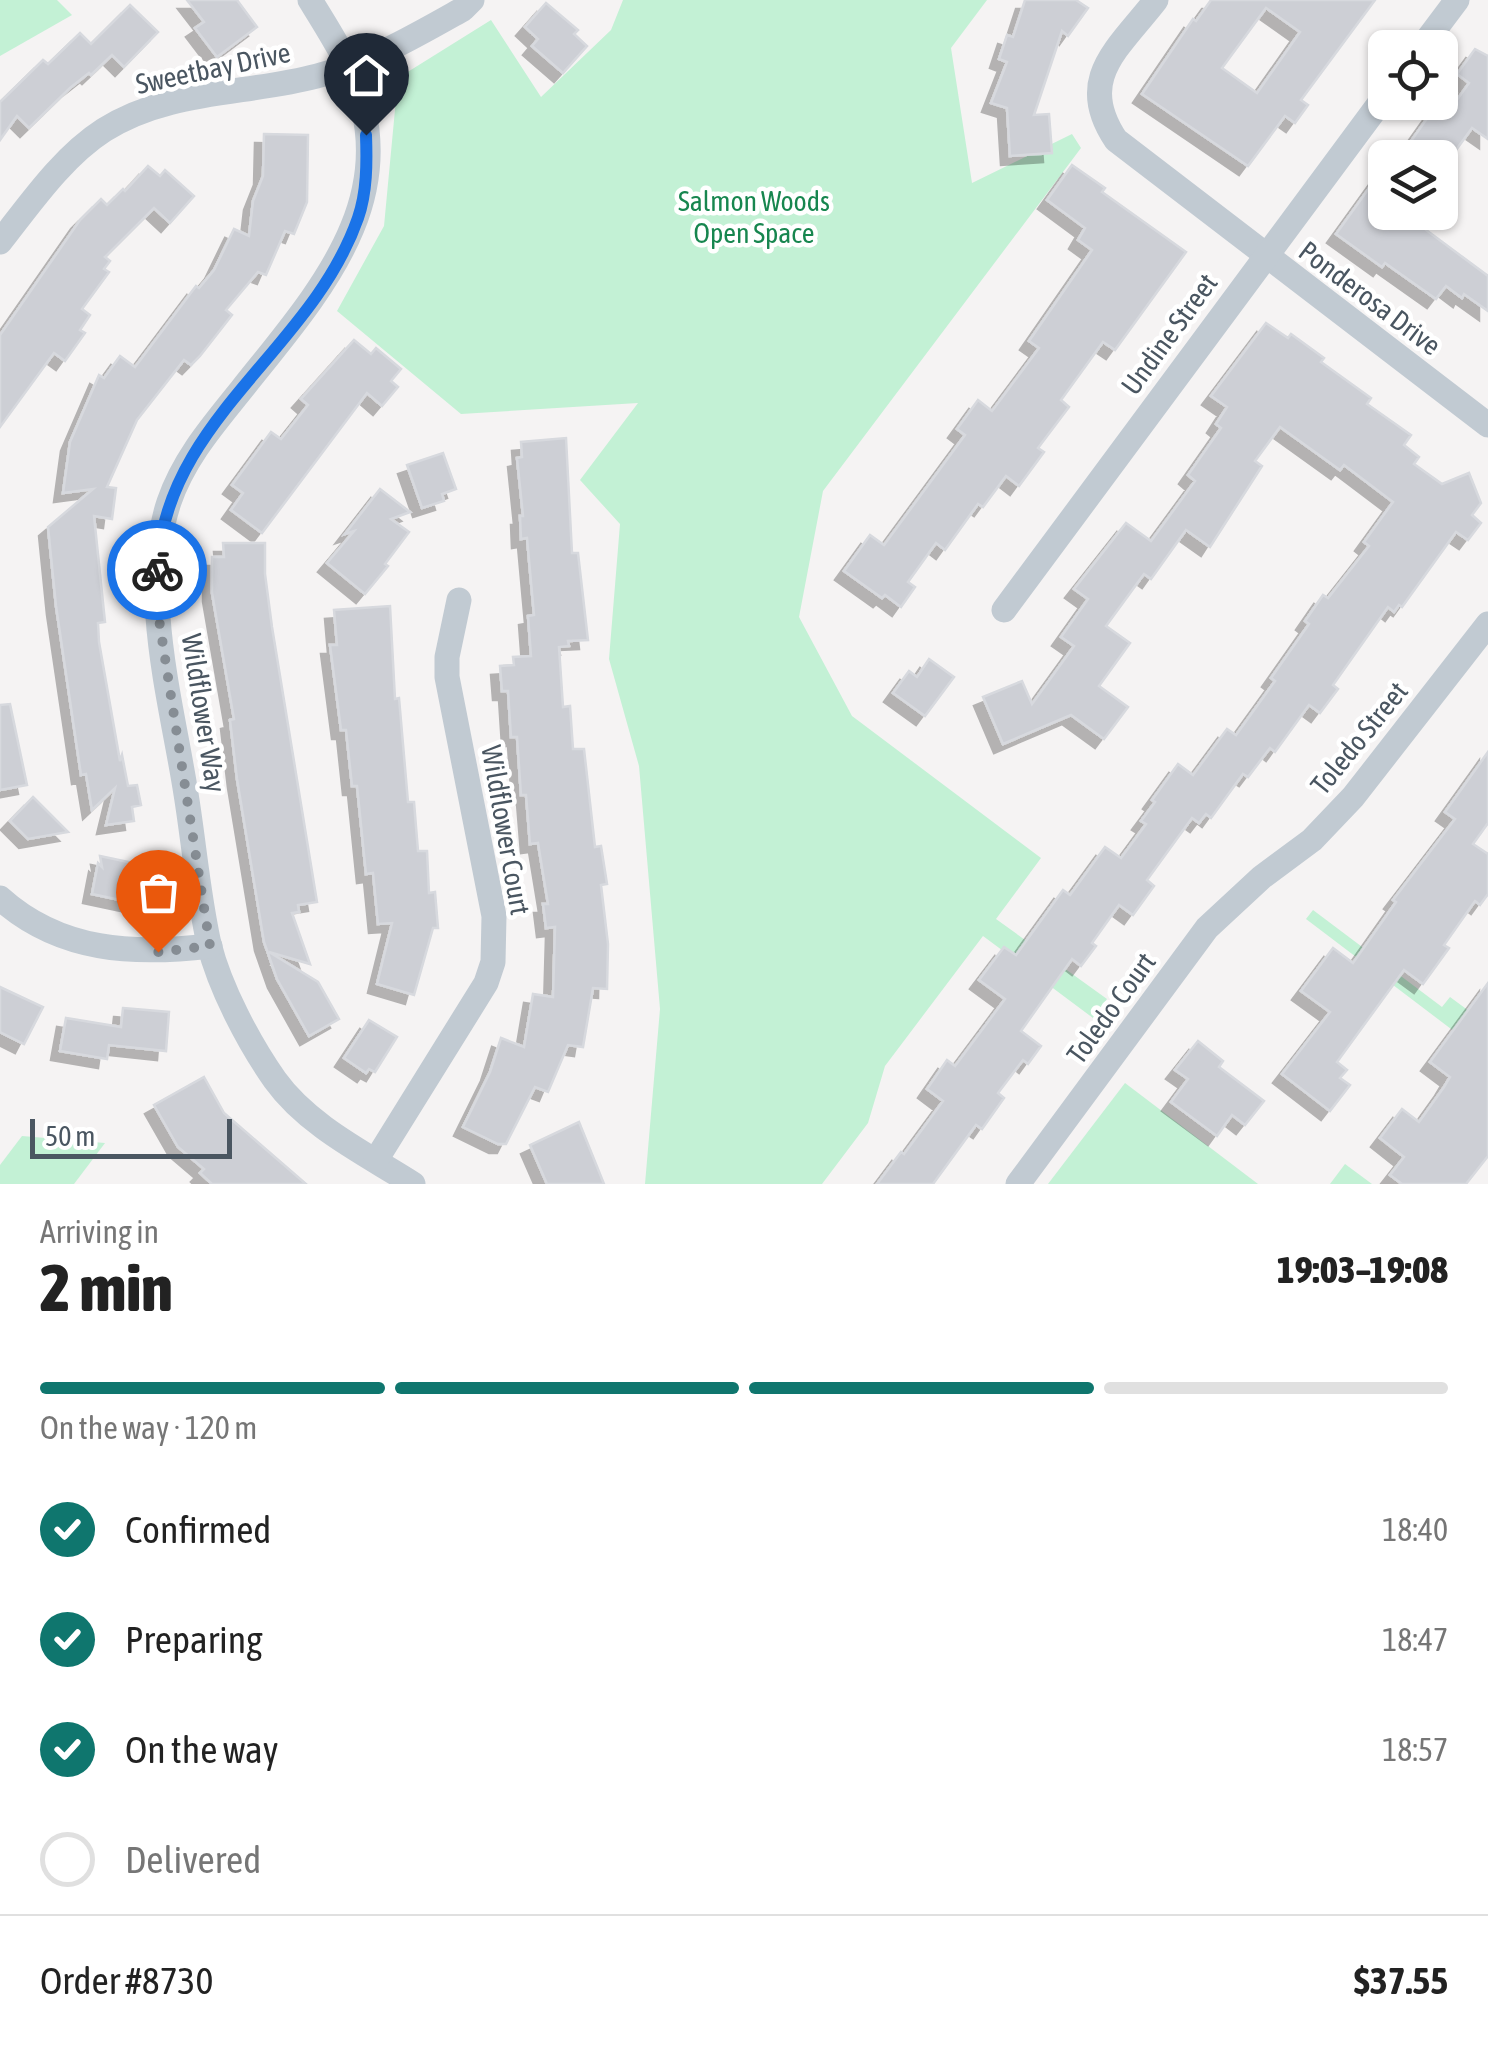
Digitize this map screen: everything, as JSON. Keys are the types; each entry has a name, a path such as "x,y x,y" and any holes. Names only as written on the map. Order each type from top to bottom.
{"street":[{"name":"Wildflower Way","path":"310,0 348,67 366,135 367,173 354,228 344,253 316,297 192,454 170,499 160,535 158,613 210,946 254,1048 278,1084 308,1114 413,1184"},
{"name":"Sweetbay Drive","path":"0,242 75,153 128,116 182,98 289,82 348,67 387,53 472,0"},
{"name":"Ponderosa Drive","path":"1156,0 1106,66 1097,90 1100,117 1116,140 1488,425"},
{"path":"1434,30 1457,0"},
{"name":"Undine Street","path":"1004,610 1368,118"},
{"name":"Wildflower Court","path":"376,1160 486,983 493,962 494,916 447,676 459,600"},
{"name":"Toledo Street","path":"1262,877 1312,840 1354,796 1488,624"},
{"name":"Toledo Court","path":"1018,1184 1208,928 1262,877"},
{"path":"0,898 16,912 62,937 108,950 158,952 210,946"}],"green space":[{"path":"0,0 57,0 72,15 0,56"},
{"name":"Salmon Woods Open Space","path":"623,0 987,0 951,48 972,183 1072,134 1081,148 823,491 799,617 852,716 1041,858 996,919 1107,999 1093,1018 983,936 885,1066 868,1123 822,1184 645,1184 660,1009 639,766 609,659 620,524 580,480 638,403 461,414 337,311 384,226 398,78 491,20 541,97 611,30"},
{"path":"1313,910 1442,1007 1450,997 1488,1025 1488,1057 1306,919"},
{"path":"1125,1083 1258,1184 1048,1184"},
{"path":"22,1136 105,1143 74,1184 0,1184 0,1165"},
{"path":"1345,1164 1372,1184 1330,1184"}],"building":[{"path":"187,0 237,0 257,27 217,57 195,28 204,22"},
{"path":"1025,0 1076,0 1088,8 1068,36 1062,31 1034,115 1049,114 1052,153 1010,156 1007,108 991,103 1007,62 999,59 1007,35 1013,37"},
{"path":"1211,0 1375,0 1301,100 1308,105 1295,123 1285,116 1248,166 1142,94 1193,19 1196,21","holes":["1266,8 1300,32 1257,93 1222,68"]},
{"path":"546,3 578,30 574,34 587,46 563,73 532,46 538,39 525,27"},
{"path":"130,5 158,32 124,67 112,55 29,128 17,116 0,140 0,102 43,60 48,64 80,33 91,44"},
{"path":"1475,49 1488,56 1488,139 1472,128 1458,147 1458,140 1412,140 1426,120 1458,120 1458,98 1469,83 1458,73"},
{"path":"264,134 308,135 307,202 294,234 285,231 266,275 258,272 226,310 232,315 200,356 191,365 184,360 137,420 107,487 116,488 112,519 94,516 105,622 98,623 99,642 120,761 122,755 128,786 137,785 141,805 132,807 134,821 106,825 115,788 92,810 86,774 81,775 48,527 93,489 63,493 70,442 99,375 104,378 120,356 135,367 196,286 199,288 214,270 234,229 249,236 253,201 263,176"},
{"path":"1072,165 1105,188 1102,192 1186,252 1115,350 1103,342 1061,400 1069,407 1038,448 1044,452 1019,486 1006,476 983,507 978,504 945,550 936,543 908,582 915,587 901,607 844,571 870,535 884,545 965,435 957,429 978,400 992,411 1039,348 1029,341 1092,250 1078,240 1085,228 1047,200"},
{"path":"148,166 160,176 165,170 194,196 170,223 154,208 105,257 110,261 104,269 109,272 82,309 90,315 80,330 85,333 65,361 54,353 0,427 0,335 80,220 101,199 107,205 125,191"},
{"path":"1368,190 1368,230 1426,230 1488,276 1488,311 1446,286 1436,299 1336,234"},
{"path":"1266,323 1288,338 1291,334 1324,358 1321,362 1371,398 1367,404 1411,435 1404,445 1419,457 1414,464 1442,484 1469,473 1481,503 1472,515 1481,523 1468,540 1456,532 1402,607 1399,605 1394,612 1388,607 1333,685 1338,689 1320,713 1309,705 1275,752 1270,748 1248,777 1243,774 1211,818 1206,814 1199,823 1192,818 1147,880 1154,886 1133,915 1119,905 1081,966 1072,959 1021,1031 1041,1046 1028,1064 1023,1060 998,1093 1004,1098 982,1129 976,1125 933,1184 877,1184 943,1101 927,1089 947,1060 955,1066 1005,999 979,980 1004,947 1016,955 1063,890 1070,895 1105,847 1121,858 1146,824 1141,821 1155,802 1152,800 1178,764 1193,775 1227,729 1236,735 1275,681 1271,678 1309,624 1305,621 1323,595 1328,598 1369,546 1364,542 1393,502 1344,465 1340,470 1280,427 1255,461 1262,466 1210,547 1186,530 1151,579 1144,574 1106,626 1130,643 1099,686 1128,707 1104,739 1071,715 1003,744 983,697 1022,681 1032,704 1074,646 1061,637 1088,599 1074,589 1126,523 1151,541 1195,481 1188,475 1221,428 1216,424 1227,407 1211,396"},
{"path":"354,340 371,354 376,348 401,369 391,381 398,387 382,406 367,393 262,533 231,510 243,493 232,485 271,432 281,439 308,405 301,399"},
{"path":"566,438 572,553 578,553 588,640 568,641 569,646 559,647 563,707 570,706 573,749 584,749 595,847 601,846 607,884 601,885 608,944 607,989 593,988 583,1047 568,1045 548,1092 535,1087 506,1144 498,1144 463,1127 490,1072 501,1038 524,1047 533,994 553,997 555,927 546,928 543,904 548,904 538,843 530,844 526,795 521,795 517,737 511,737 508,691 502,691 500,666 514,665 513,657 531,656 528,616 534,615 527,538 521,539 523,516 517,458 522,457 521,442"},
{"path":"443,453 456,489 442,494 444,501 422,508 407,465"},
{"path":"380,489 410,512 391,519 409,532 365,594 327,563 354,531 345,534"},
{"path":"223,543 265,543 272,627 317,902 298,905 299,912 292,913 310,964 269,952 318,982 339,1019 309,1036 277,979 264,942 237,779 230,720 234,719 212,593 212,557 224,557"},
{"path":"390,606 395,699 399,698 408,802 414,802 418,851 427,851 429,893 435,892 438,928 433,928 414,995 377,984 392,923 378,924 373,873 366,874 357,786 352,786 346,730 341,730 330,645 337,645 334,610"},
{"path":"929,659 954,677 925,716 893,693 909,671 917,677"},
{"path":"10,704 27,785 0,790 0,705"},
{"path":"1488,752 1488,823 1473,844 1488,854 1488,894 1480,905 1475,901 1423,984 1404,970 1337,1062 1347,1070 1340,1078 1350,1085 1330,1111 1282,1074 1330,1012 1301,991 1333,948 1353,963 1396,902 1393,900 1455,819 1445,812"},
{"path":"33,797 68,832 28,839 10,821"},
{"path":"100,856 147,866 139,904 92,894 98,863 102,867"},
{"path":"1488,983 1488,1156 1466,1184 1402,1184 1390,1175 1404,1157 1380,1138 1402,1109 1419,1122 1444,1087 1450,1077 1430,1062"},
{"path":"0,987 43,1007 24,1044 0,1032"},
{"path":"123,1008 169,1012 166,1051 109,1045 107,1059 60,1051 66,1018 121,1027"},
{"path":"369,1020 397,1037 375,1072 369,1069 366,1073 344,1058"},
{"path":"1198,1041 1223,1061 1219,1067 1264,1101 1245,1125 1232,1115 1217,1136 1171,1102 1188,1079 1175,1070"},
{"path":"204,1077 224,1113 306,1184 212,1184 200,1173 204,1169 178,1147 154,1105"},
{"path":"579,1122 604,1184 547,1184 530,1145"}],"way so far":[{"path":"157,570 158,613 210,946 158,952"}],"route":[{"path":"157,570 160,535 186,464 316,297 344,253 359,215 367,173 366,135"}]}
